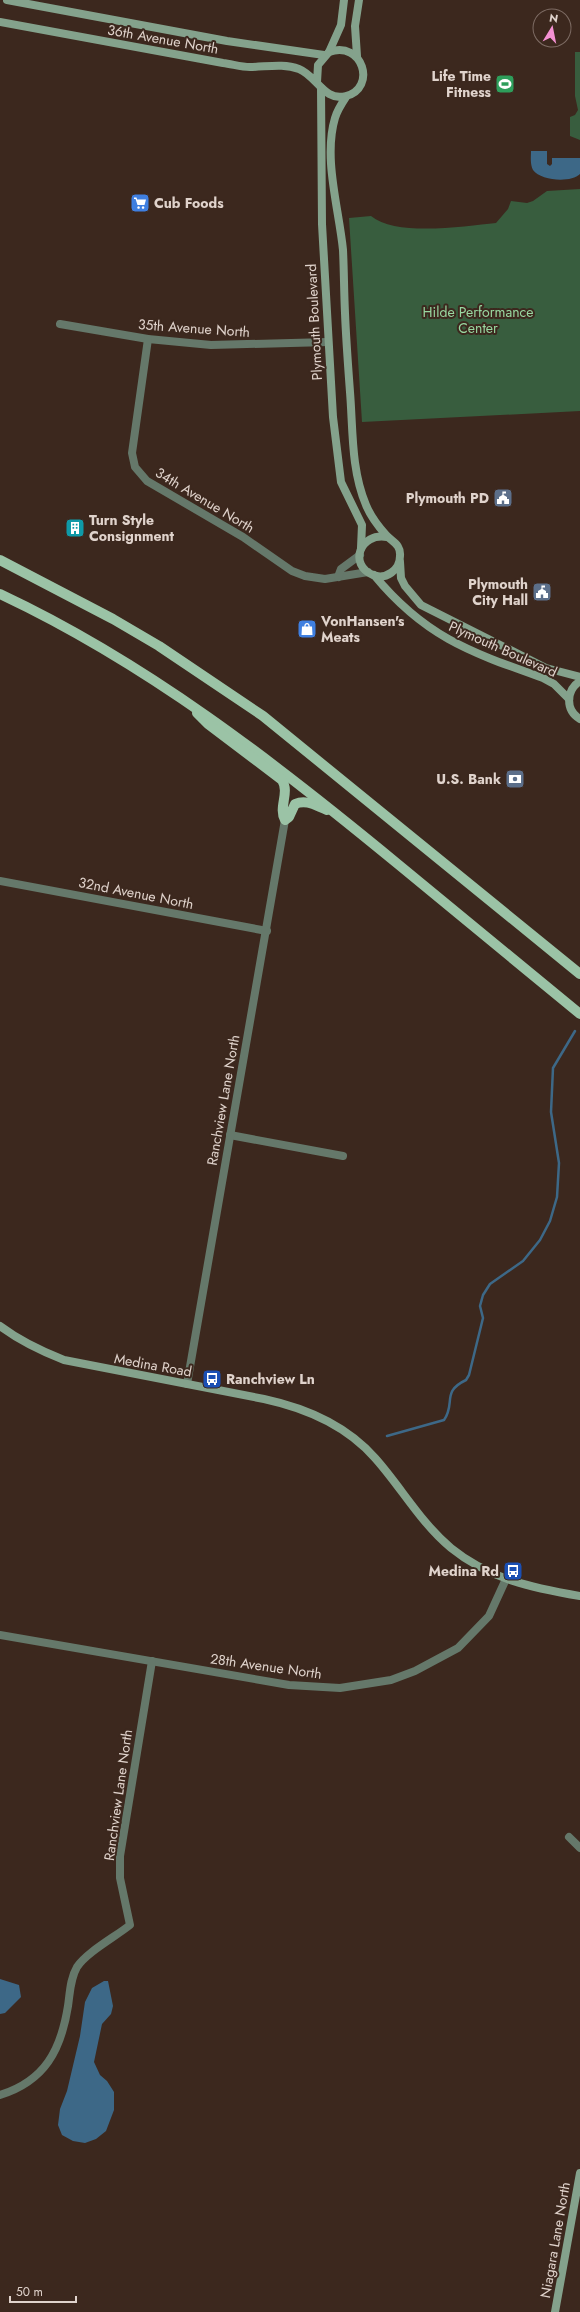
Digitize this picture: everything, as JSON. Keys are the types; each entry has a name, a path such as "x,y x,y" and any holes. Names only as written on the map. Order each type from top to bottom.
{"main road":[{"path":"0,560 120,623 159,646 263,716 580,974"},
{"path":"0,594 86,639 150,677 184,701 210,716 340,816 580,1014"},
{"path":"184,701 208,724 282,780 285,790 282,815 285,820 289,817 295,804 301,802 306,802 340,816"}],"street":[{"name":"36th Avenue North","path":"7,0 227,41 327,54"},
{"path":"344,0 341,25 327,54 316,70 319,85 332,96 346,96"},
{"path":"356,56 355,26 359,0"},
{"name":"36th Avenue North","path":"0,22 223,63 250,67 284,66 299,69 319,85"},
{"path":"327,54 346,50 356,56 362,65 364,77 358,88 346,96 335,118 331,138 334,180 343,250 344,313 355,459 366,505 387,537 398,547 400,562 397,568 386,575 371,574 363,567 360,552"},
{"name":"Plymouth Boulevard","path":"319,85 322,224 328,342 337,457 341,482 362,525 360,552"},
{"name":"35th Avenue North","path":"60,324 148,340 240,345 328,342"},
{"name":"34th Avenue North","path":"148,340 132,453 135,467 140,475 156,487 243,537 292,570 315,578 344,578 371,574"},
{"path":"338,577 341,568 360,552 364,543 374,536 387,537"},
{"name":"Plymouth Boulevard","path":"400,562 401,578 405,586 421,605 546,668 580,677"},
{"name":"Plymouth Boulevard","path":"371,574 421,622 438,635 467,650 543,678 554,684 569,699"},
{"path":"580,681 573,686 569,699 572,712 580,719"},
{"name":"Ranchview Lane North","path":"187,1384 267,931 285,820"},
{"name":"32nd Avenue North","path":"0,881 267,931"},
{"path":"230,1135 343,1156"},
{"name":"Medina Road","path":"0,1326 26,1343 64,1360 289,1404 312,1413 334,1425 374,1457 433,1532 472,1562 506,1579"},
{"path":"506,1579 540,1589 580,1596"},
{"name":"28th Avenue North","path":"0,1635 315,1688 340,1688 391,1680 415,1671 458,1648 489,1616 506,1579"},
{"name":"Ranchview Lane North","path":"0,2095 28,2082 42,2071 61,2041 72,1979 77,1968 83,1960 130,1925 120,1878 120,1856 152,1661"},
{"path":"569,1837 580,1848"},
{"name":"Niagara Lane North","path":"555,2312 580,2173"}],"green space":[{"path":"575,52 580,52 580,140 570,136 570,117 575,115 578,110 575,96"},
{"name":"Hilde Performance Center","path":"580,189 580,411 362,422 349,218 371,216 382,222 413,228 449,228 496,223 508,209 511,201 527,203 533,201 547,191"}],"water":[{"path":"531,151 547,151 547,164 550,166 552,164 552,158 580,158 580,174 576,177 563,180 542,177 532,168"},
{"path":"0,1979 19,1985 21,1997 5,2013 0,2014"},
{"path":"104,1981 108,1981 113,2006 111,2014 102,2024 94,2062 100,2075 107,2081 114,2092 114,2110 106,2131 96,2139 85,2143 73,2141 62,2135 58,2125 60,2109 67,2091 80,2036 85,2002 92,1988"}],"waterway":[{"path":"387,1436 444,1420 449,1408 451,1393 458,1384 466,1380 469,1375 483,1318 480,1306 483,1295 490,1284 523,1261 540,1240 550,1221 557,1197 559,1163 551,1112 553,1068 575,1031"}],"place":[{"name":"Life Time Fitness","path":"505,84"},
{"name":"Cub Foods","path":"140,203"},
{"name":"Plymouth PD","path":"503,498"},
{"name":"Turn Style Consignment","path":"75,528"},
{"name":"Plymouth City Hall","path":"542,592"},
{"name":"VonHansen's Meats","path":"307,629"},
{"name":"U.S. Bank","path":"515,779"},
{"name":"Ranchview Ln","path":"212,1379"},
{"name":"Medina Rd","path":"513,1571"}]}
